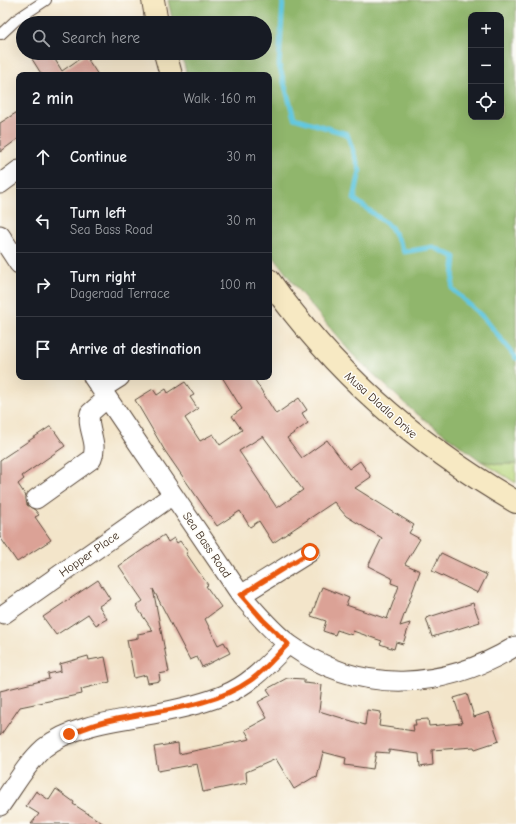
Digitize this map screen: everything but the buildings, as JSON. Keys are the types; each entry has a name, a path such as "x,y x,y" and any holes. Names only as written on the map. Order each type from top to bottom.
{"street":[{"path":"153,0 156,16"},
{"path":"167,60 170,72"},
{"path":"0,184 16,172"},
{"path":"0,235 16,259"},
{"name":"Musa Dladla Drive","path":"272,284 301,323 336,364 368,395 420,440 473,478 516,502"},
{"path":"36,499 92,459 95,444 89,415 90,411 101,388 115,380"},
{"name":"Sea Bass Road","path":"101,388 241,595 263,620 288,644 303,654 334,669 371,679 390,681 420,681 444,677 474,668 496,659 516,646"},
{"name":"Hopper Place","path":"4,614 173,495"},
{"path":"241,595 310,552"},
{"path":"0,806 32,761 46,747 69,734 105,722 163,712 225,694 251,680 288,644"}],"lane":[{"path":"21,16 46,0"},
{"path":"1,34 16,20"}],"green space":[{"path":"168,0 516,0 516,464 497,464 481,461 413,411 352,354 299,291 274,257 272,253 272,72 186,72 183,60 272,60 272,16 171,16"},
{"path":"481,461 497,464 516,464 516,483"}],"waterway":[{"path":"283,0 279,65 294,118 347,134 360,171 354,199 391,227 404,252 433,247 455,257 452,289 485,319 516,358"}],"route":[{"path":"69,734 105,722 163,712 205,701 225,694 251,680 288,644 263,620 241,595 310,552"}]}
